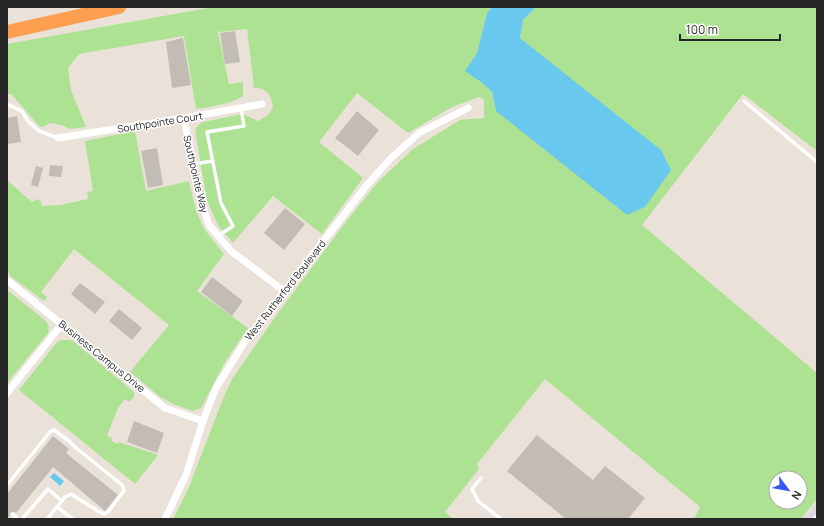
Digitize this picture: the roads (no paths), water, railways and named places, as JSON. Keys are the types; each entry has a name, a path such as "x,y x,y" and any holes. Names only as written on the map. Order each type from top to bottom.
{"highway":[{"path":"7,26 118,7"},
{"path":"7,32 118,7"}],"street":[{"name":"Southpointe Court","path":"58,138 262,104"},
{"name":"West Rutherford Boulevard","path":"165,519 186,474 203,421 216,388 244,343 367,185 390,159 419,133 468,108"},
{"name":"Southpointe Way","path":"184,118 198,194 209,226 231,251 284,292"},
{"name":"Business Campus Drive","path":"7,280 165,408 203,421"},
{"path":"7,392 62,324"}],"lane":[{"path":"744,101 817,162"},
{"path":"7,105 22,111 28,121 39,131 58,138"},
{"path":"218,236 234,226 221,203 207,132 244,126 241,108"},
{"path":"193,164 213,161"},
{"path":"7,485 50,432 54,430 122,485 124,489 108,512 104,514 71,494 62,500 47,519"},
{"path":"481,478 472,489 478,501 501,519"},
{"path":"22,519 48,489 62,500"},
{"path":"57,507 73,519"},
{"path":"12,514 16,517 16,519"},
{"path":"814,519 817,516"}],"water":[{"path":"492,7 536,7 523,20 520,38 661,150 671,170 645,207 627,215 496,111 492,92 465,71 477,53 487,13"},
{"path":"54,473 64,481 60,486 50,477"}]}
